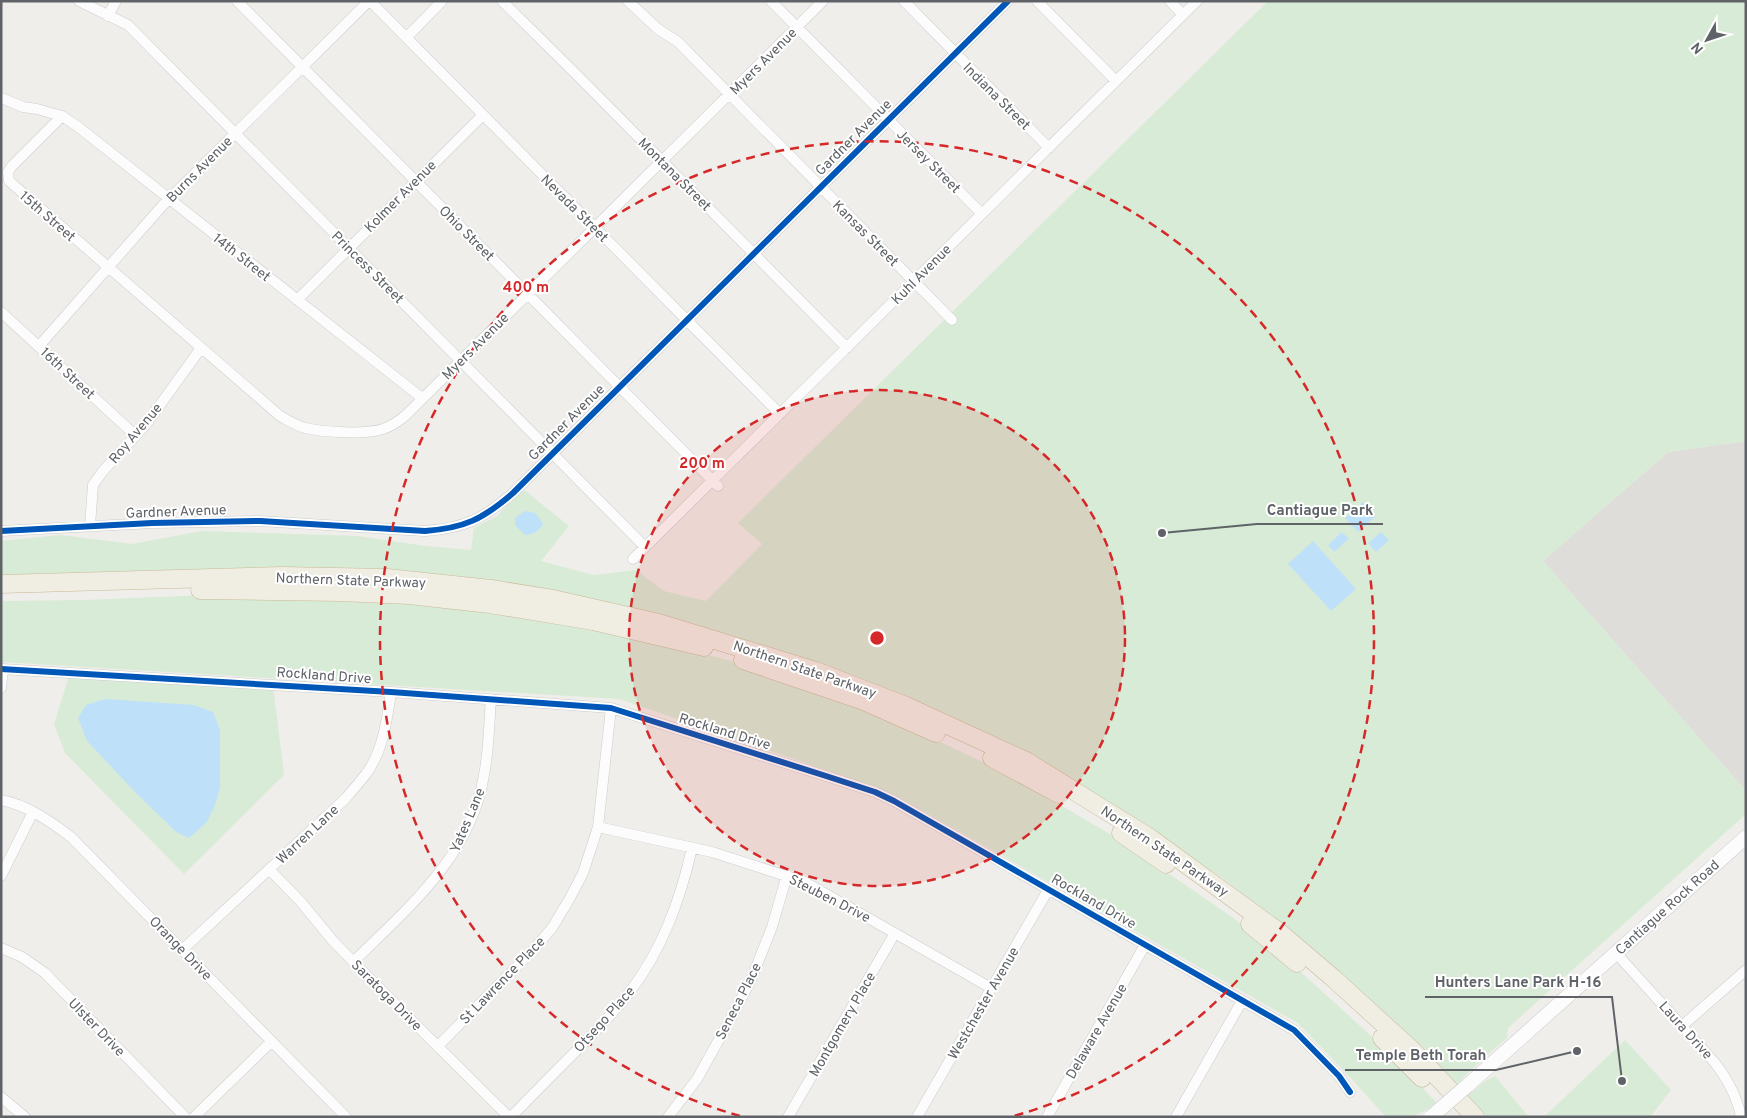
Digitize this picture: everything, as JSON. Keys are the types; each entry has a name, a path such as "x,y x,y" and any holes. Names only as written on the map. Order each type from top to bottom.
{"highway":[{"name":"Northern State Parkway","path":"1,584 282,576 387,578 491,589 553,599 659,622 807,668 902,711 1026,761 1150,838 1278,932 1333,978 1412,1050 1475,1117"},
{"name":"Northern State Parkway","path":"1,596 163,590 257,590 409,595 490,604 593,620 718,651 868,696"},
{"name":"Northern State Parkway","path":"902,711 1062,796 1127,837 1231,909 1348,1004 1459,1117"}],"main road":[{"name":"Cantiague Rock Road","path":"1431,1117 1746,837"}],"street":[{"name":"Princess Street","path":"79,1 128,25 645,547"},
{"path":"108,16 116,1"},
{"name":"Ohio Street","path":"238,1 716,484"},
{"name":"Burns Avenue","path":"39,346 169,199 370,1"},
{"name":"Nevada Street","path":"370,1 780,414"},
{"path":"407,37 442,1"},
{"name":"Montana Street","path":"502,1 847,348"},
{"name":"Kansas Street","path":"628,1 658,29 678,42 952,320"},
{"name":"Jersey Street","path":"771,1 982,214"},
{"name":"Myers Avenue","path":"108,267 280,416 295,425 306,428 347,432 377,431 396,423 422,398 823,1"},
{"name":"Indiana Street","path":"904,1 1049,148"},
{"name":"Gardner Avenue","path":"1,531 152,523 260,521 425,531 446,530 471,523 493,510 552,454 1008,1"},
{"path":"1037,1 1116,81"},
{"path":"1170,1 1183,15"},
{"name":"Kuhl Avenue","path":"633,559 716,484 780,414 1197,1"},
{"path":"1,98 23,108 37,109 62,116"},
{"name":"Kolmer Avenue","path":"297,300 483,115"},
{"name":"15th Street","path":"62,116 8,172 9,181 108,267"},
{"name":"14th Street","path":"62,116 422,398"},
{"name":"16th Street","path":"1,312 135,435"},
{"name":"Roy Avenue","path":"90,526 93,485 103,471 147,422 201,348"},
{"path":"1,688 2,669"},
{"name":"Rockland Drive","path":"2,669 390,692 611,708 876,792 894,801 1242,1002 1294,1030 1339,1076 1350,1092"},
{"name":"Warren Lane","path":"182,950 345,798 366,774 376,756 384,733 390,692"},
{"name":"Yates Lane","path":"354,962 427,889 448,862 462,839 477,802 484,775 491,699"},
{"name":"St Lawrence Place","path":"438,1046 534,949 552,928 570,898 583,872 598,827 611,708"},
{"name":"Orange Drive","path":"1,800 33,812 52,822 71,837 346,1117"},
{"path":"1,876 33,812"},
{"name":"Steuben Drive","path":"598,827 712,852 787,875 819,889 991,988"},
{"name":"Otsego Place","path":"510,1117 604,1022 637,981 658,947 674,912 684,883 692,848"},
{"name":"Saratoga Drive","path":"269,869 301,902 333,941 510,1117"},
{"name":"Seneca Place","path":"668,1117 697,1078 751,980 772,927 787,875"},
{"name":"Westchester Avenue","path":"917,1117 1048,890"},
{"name":"Montgomery Place","path":"788,1117 895,933"},
{"name":"Delaware Avenue","path":"1047,1117 1146,945"},
{"name":"Ulster Drive","path":"1,948 22,957 44,973 185,1117"},
{"name":"Laura Drive","path":"1616,953 1726,1077 1736,1096 1741,1117"},
{"path":"1682,1026 1746,970"},
{"path":"1176,1117 1242,1002"},
{"path":"194,1117 271,1042"},
{"path":"1,1096 25,1117"}],"shaded area":[{"path":"1746,441 1746,791 1543,561 1668,452"}],"green space":[{"path":"1268,1 1746,1 1746,441 1668,452 1543,561 1746,791 1746,814 1508,1028 1507,1038 1454,1086 1302,942 1224,879 1107,803 922,705 904,725 1002,771 1120,840 1232,917 1304,975 1380,1044 1436,1102 1419,1114 1386,1117 1298,1023 895,795 619,699 1,662 1,601 85,600 232,594 435,602 649,639 731,661 798,683 884,690 560,597 1,577 1,541 60,535 132,544 202,531 357,536 426,546 471,550 474,528 497,516 523,489 569,526 541,561 593,575 636,570 664,591 706,601 762,544 738,523"},
{"path":"70,673 273,685 284,775 184,874 65,753 54,724"},
{"path":"1625,1040 1671,1090 1650,1117 1544,1117"},
{"path":"1495,1076 1529,1117 1482,1117 1465,1098 1484,1082"}],"water":[{"path":"1363,502 1376,516 1358,532 1345,518"},
{"path":"525,511 535,513 543,523 536,532 525,535 515,525 515,518"},
{"path":"1342,532 1349,539 1334,552 1328,545"},
{"path":"1381,532 1389,540 1376,552 1368,543"},
{"path":"1313,541 1356,589 1331,611 1288,564"},
{"path":"105,699 194,705 213,712 220,730 220,788 207,822 189,838 176,832 87,741 78,718 86,705"}],"cycle path":[{"path":"1,531 152,523 260,521 425,531 463,525 483,516 513,493 1008,1"},
{"path":"1,669 391,692 611,708 875,792 894,801 1294,1030 1339,1076 1350,1092"}],"place":[{"name":"Cantiague Park","path":"1162,533"},
{"name":"Temple Beth Torah","path":"1577,1051"},
{"name":"Hunters Lane Park H-16","path":"1622,1081"}]}
